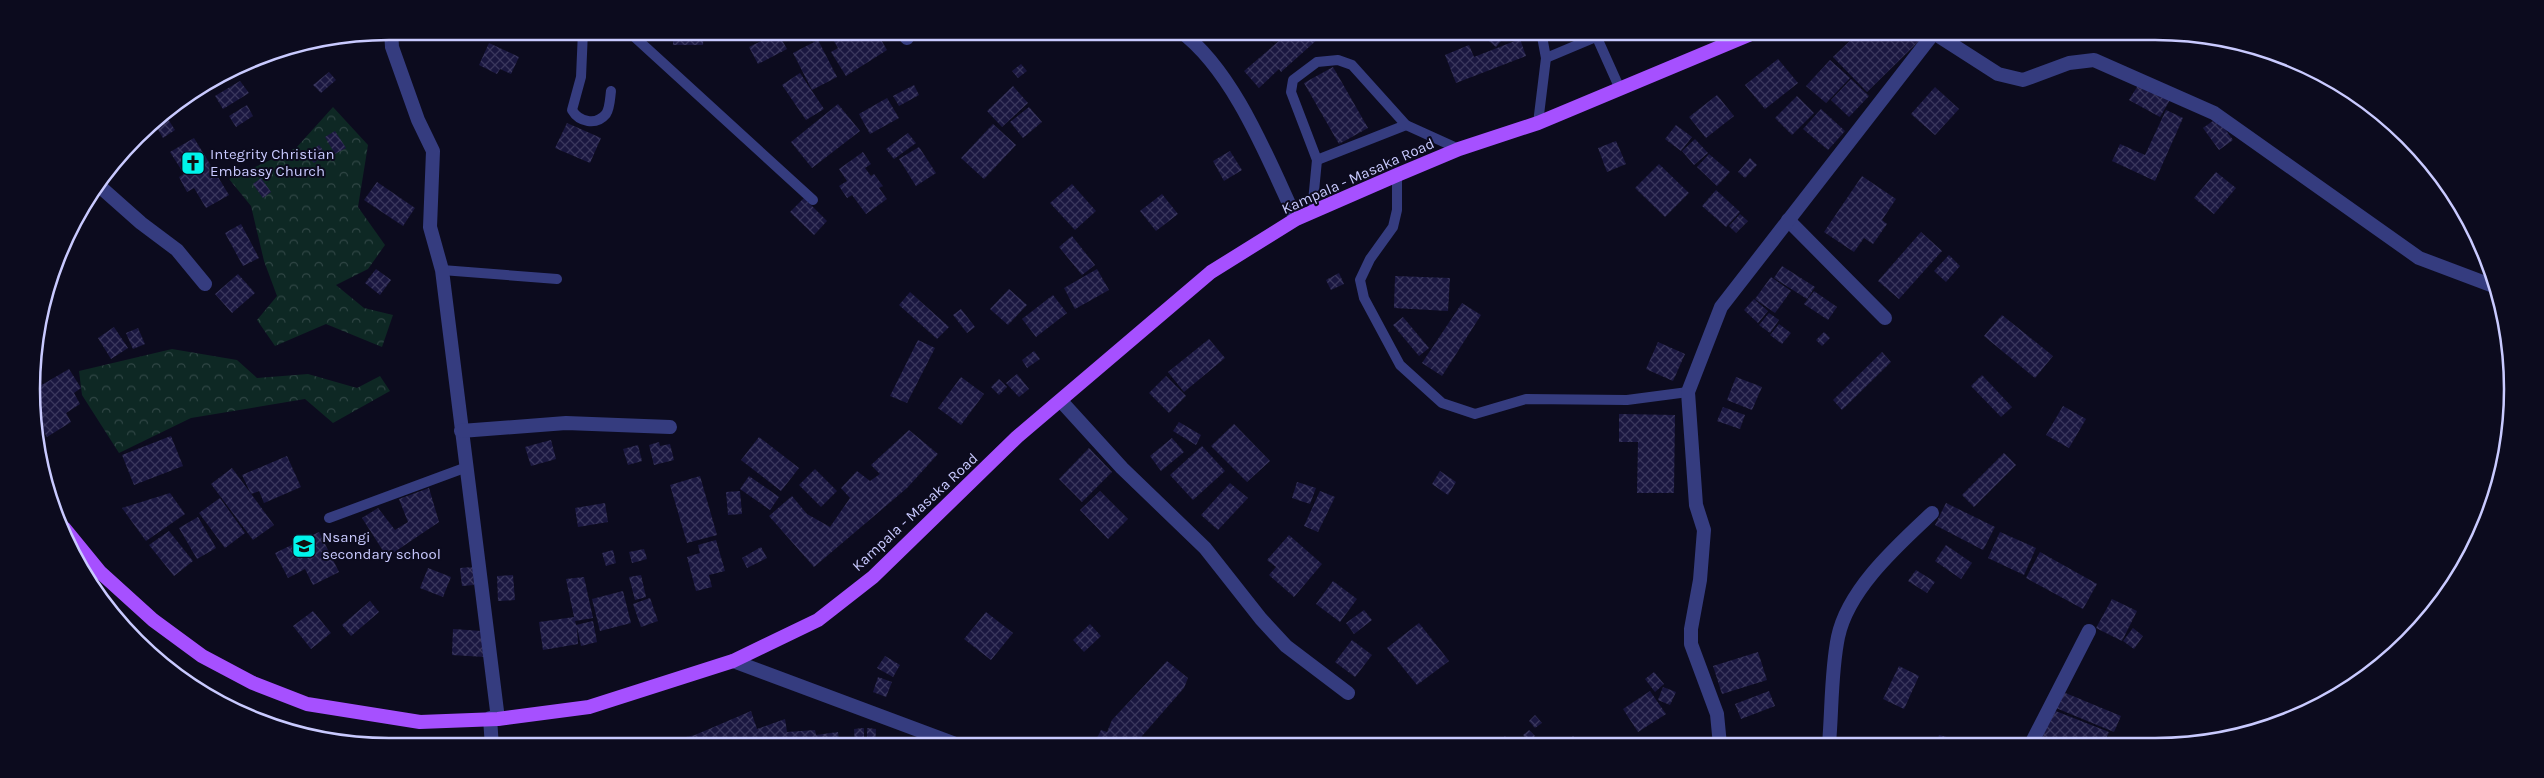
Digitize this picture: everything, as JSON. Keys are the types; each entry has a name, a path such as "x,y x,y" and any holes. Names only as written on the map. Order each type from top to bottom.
{"main road":[{"name":"Kampala - Masaka Road","path":"76,542 100,572 153,620 202,656 253,683 307,704 420,722 494,719 589,707 733,661 818,620 873,577 1017,437 1211,272 1296,219 1459,149 1538,123 1620,89 1724,40"}],"street":[{"path":"392,40 392,47 418,120 433,151 430,227 442,270 461,432 467,467 494,719 493,738"},
{"path":"1192,40 1234,94 1296,219"},
{"path":"1719,738 1717,714 1691,644 1691,629 1700,580 1704,530 1696,505 1688,392 1721,307 1926,40"},
{"path":"1945,40 1998,74 2023,80 2069,63 2094,60 2214,113 2419,258 2487,284"},
{"path":"103,189 140,223 177,250 205,284"},
{"path":"1788,220 1885,318"},
{"path":"1061,401 1122,468 1205,548 1261,619 1286,646 1348,693"},
{"path":"461,432 566,423 670,427"},
{"path":"1830,738 1838,636 1848,612 1868,579 1932,513"},
{"path":"2034,738 2088,631"},
{"path":"733,661 940,738"}],"lane":[{"path":"583,40 581,77 572,110 575,114 589,122 599,120 606,114 611,91"},
{"path":"638,40 812,200"},
{"path":"1538,123 1546,58 1543,40"},
{"path":"1546,58 1583,40"},
{"path":"1598,40 1620,89"},
{"path":"1312,212 1317,160 1291,92 1293,80 1317,62 1338,60 1352,65 1406,125 1459,149"},
{"path":"1317,160 1406,125"},
{"path":"1397,174 1397,210 1393,227 1370,259 1360,280 1364,298 1400,365 1442,403 1475,414 1526,399 1627,400 1688,392"},
{"path":"442,270 557,278"},
{"path":"329,518 467,467"}],"green space":[{"path":"333,107 368,145 358,207 385,245 368,269 336,285 364,308 393,315 382,347 326,324 275,346 257,320 277,296 264,261 251,206 229,179 296,148"},
{"path":"172,349 237,360 257,378 308,374 357,388 380,376 390,391 333,423 305,399 191,418 119,453 82,395 79,371"}],"building":[{"path":"673,40 703,40 703,45 673,45"},
{"path":"764,40 782,40 787,49 758,64 749,47"},
{"path":"818,40 837,77 812,90 793,53"},
{"path":"833,40 881,40 887,50 846,76 831,52 838,48"},
{"path":"1280,40 1317,40 1281,72 1279,69 1259,88 1244,71"},
{"path":"1488,40 1502,40 1496,47"},
{"path":"1517,40 1520,40 1526,56 1456,83 1445,55 1469,45 1474,57"},
{"path":"1851,40 1920,40 1867,92 1833,57"},
{"path":"489,43 519,57 511,74 500,69 497,74 479,65"},
{"path":"1778,59 1798,83 1765,109 1745,85"},
{"path":"1830,60 1850,78 1826,103 1806,86"},
{"path":"1021,64 1027,71 1018,78 1012,71"},
{"path":"1333,67 1368,128 1339,144 1304,83"},
{"path":"329,72 336,80 321,93 313,85"},
{"path":"800,73 824,109 806,120 782,85"},
{"path":"1851,79 1869,96 1849,117 1831,100"},
{"path":"240,81 249,93 223,109 215,96"},
{"path":"2140,82 2170,100 2160,117 2129,100"},
{"path":"914,85 919,95 899,106 893,96"},
{"path":"1013,86 1028,103 1002,127 987,111"},
{"path":"1935,87 1959,109 1935,135 1911,114"},
{"path":"1717,95 1734,116 1706,138 1689,117"},
{"path":"1797,96 1814,113 1792,135 1775,118"},
{"path":"887,98 899,118 870,134 859,114"},
{"path":"838,104 860,131 812,168 791,142"},
{"path":"247,105 253,116 236,127 229,116"},
{"path":"1029,107 1042,122 1023,138 1010,122"},
{"path":"1821,109 1845,131 1828,150 1803,129"},
{"path":"2166,110 2183,118 2155,181 2112,161 2120,144 2145,155"},
{"path":"2217,118 2233,140 2219,150 2203,128"},
{"path":"168,119 175,130 163,138 157,128"},
{"path":"567,123 601,138 590,163 555,148"},
{"path":"993,124 1016,145 984,179 961,158"},
{"path":"1676,125 1692,137 1681,151 1665,139"},
{"path":"335,131 346,148 335,154 325,137"},
{"path":"908,133 916,143 894,159 886,149"},
{"name":"Integrity Christian Embassy Church","path":"194,138 229,195 206,208 194,188 187,192 179,177 184,174 170,152"},
{"path":"1695,139 1708,153 1694,165 1682,151"},
{"path":"1616,141 1626,164 1607,172 1598,148"},
{"path":"319,145 326,154 314,163 307,154"},
{"path":"919,147 936,173 916,186 899,159"},
{"path":"1230,151 1242,170 1224,181 1213,161"},
{"path":"863,152 871,164 865,168 871,176 874,174 883,186 879,188 887,199 866,214 852,195 847,198 839,186 847,181 839,169"},
{"path":"1709,154 1730,172 1717,186 1697,167"},
{"path":"1750,158 1757,165 1745,178 1738,172"},
{"path":"1659,164 1689,193 1665,217 1635,188"},
{"path":"2216,172 2236,188 2214,214 2194,198"},
{"path":"1862,176 1896,199 1882,220 1887,224 1873,244 1864,238 1854,252 1824,232"},
{"path":"261,178 271,192 263,198 253,184"},
{"path":"377,182 415,208 403,226 364,200"},
{"path":"1072,184 1096,211 1075,230 1050,203"},
{"path":"1716,190 1740,212 1726,227 1702,206"},
{"path":"1162,194 1178,214 1156,231 1140,211"},
{"path":"804,198 827,221 814,235 790,212"},
{"path":"1740,214 1748,221 1736,233 1729,226"},
{"path":"241,224 259,258 243,266 225,233"},
{"path":"1921,232 1942,251 1899,299 1878,281"},
{"path":"1072,236 1095,265 1082,275 1059,247"},
{"path":"1949,255 1960,266 1946,282 1934,271"},
{"path":"1782,266 1815,287 1807,299 1774,278"},
{"path":"376,269 391,280 380,295 365,283"},
{"path":"1097,269 1109,290 1075,309 1064,288"},
{"path":"1339,273 1344,284 1331,290 1326,280"},
{"path":"238,274 255,293 232,313 215,294"},
{"path":"1395,276 1450,278 1448,311 1394,308"},
{"path":"1771,277 1791,291 1775,313 1755,299"},
{"path":"1009,289 1027,305 1008,325 990,309"},
{"path":"1814,291 1837,307 1828,320 1804,304"},
{"path":"910,292 949,327 937,339 899,305"},
{"path":"1053,295 1067,313 1036,337 1022,319"},
{"path":"1754,299 1768,311 1758,323 1744,310"},
{"path":"1462,303 1481,315 1442,376 1422,363"},
{"path":"961,309 975,327 967,333 953,315"},
{"path":"1769,313 1779,320 1770,333 1759,325"},
{"path":"2002,315 2053,356 2035,378 1984,336"},
{"path":"1403,317 1429,348 1419,356 1393,325"},
{"path":"1779,324 1791,333 1782,344 1770,335"},
{"path":"114,327 128,348 111,359 98,338"},
{"path":"138,328 145,344 133,349 126,333"},
{"path":"1824,332 1830,338 1822,346 1816,340"},
{"path":"1209,339 1225,358 1184,392 1168,372"},
{"path":"918,340 935,348 907,403 890,396"},
{"path":"1658,342 1685,354 1673,381 1646,369"},
{"path":"1034,351 1040,359 1027,368 1022,360"},
{"path":"1882,352 1891,362 1842,410 1833,400"},
{"path":"69,369 81,388 74,393 80,404 66,413 71,422 47,437 43,430 40,386"},
{"path":"1017,374 1029,389 1019,397 1006,383"},
{"path":"1982,375 2012,407 2001,417 1971,386"},
{"path":"1166,376 1186,396 1169,413 1149,393"},
{"path":"961,377 984,394 961,425 938,408"},
{"path":"1736,377 1762,387 1752,410 1727,400"},
{"path":"999,379 1007,387 999,395 991,387"},
{"path":"2063,406 2086,419 2069,448 2046,435"},
{"path":"1723,407 1745,415 1740,429 1717,421"},
{"path":"1619,414 1675,415 1674,493 1637,493 1638,442 1619,442"},
{"path":"1179,422 1201,435 1196,445 1173,431"},
{"path":"1234,424 1270,461 1247,482 1211,446"},
{"path":"909,430 938,454 907,488 814,567 769,516 792,496 807,514 830,527 850,498 841,488 857,471 870,481 880,474 871,465"},
{"path":"171,436 183,466 134,485 122,455"},
{"path":"759,437 799,468 781,491 741,460"},
{"path":"1172,438 1184,452 1161,471 1150,456"},
{"path":"551,440 556,459 531,466 525,447"},
{"path":"659,442 660,446 670,444 674,460 654,465 649,445"},
{"path":"638,445 642,461 628,465 623,449"},
{"path":"1202,446 1225,471 1193,500 1170,475"},
{"path":"1089,448 1112,472 1082,502 1059,479"},
{"path":"2004,453 2016,465 1974,507 1962,495"},
{"path":"287,456 301,487 264,503 259,491 251,494 242,475"},
{"path":"232,468 274,525 253,540 211,484"},
{"path":"815,469 837,491 821,507 799,485"},
{"path":"1440,471 1456,482 1448,495 1432,484"},
{"path":"700,476 717,535 687,543 670,485"},
{"path":"749,476 779,497 770,510 740,489"},
{"path":"1297,482 1316,488 1310,504 1292,498"},
{"path":"1230,483 1248,498 1218,530 1201,515"},
{"path":"429,488 439,522 387,557 362,518 378,508 395,530 408,522 399,499"},
{"path":"740,491 742,514 728,515 726,492"},
{"path":"1100,491 1128,519 1108,539 1080,510"},
{"path":"1320,491 1335,497 1318,532 1304,526"},
{"path":"170,493 185,514 146,541 122,508"},
{"path":"220,498 245,533 225,548 199,513"},
{"path":"605,503 608,522 578,527 575,508"},
{"path":"1946,503 1995,527 1983,550 1935,525"},
{"path":"198,517 216,548 197,559 179,528"},
{"path":"169,531 193,561 174,576 149,545"},
{"path":"319,532 339,572 313,585 305,569 288,578 275,553"},
{"path":"2000,532 2036,548 2024,575 1988,558"},
{"path":"1289,535 1322,564 1294,597 1269,575 1276,567 1267,560"},
{"path":"716,540 725,571 709,575 712,587 696,591 687,557 700,553 698,545"},
{"path":"1946,545 1972,563 1961,579 1935,561"},
{"path":"761,547 767,558 747,568 742,558"},
{"path":"644,549 647,559 632,563 629,552"},
{"path":"613,550 616,563 606,566 602,553"},
{"path":"2040,552 2097,584 2083,609 2026,578"},
{"path":"473,567 474,585 462,586 460,568"},
{"path":"428,568 451,577 443,597 420,588"},
{"path":"1916,570 1935,582 1927,593 1908,581"},
{"path":"513,575 515,600 498,601 497,576"},
{"path":"641,575 646,597 635,600 629,577"},
{"path":"584,577 593,618 575,621 576,625 593,621 597,642 581,646 577,627 578,644 543,650 539,622 574,617 566,579"},
{"path":"1333,581 1357,599 1340,622 1316,604"},
{"path":"623,591 631,623 600,631 592,599"},
{"path":"650,598 658,621 641,627 633,604"},
{"path":"2112,599 2137,611 2122,641 2096,628"},
{"path":"370,601 379,612 351,636 342,625"},
{"path":"1364,610 1372,620 1354,634 1346,623"},
{"path":"313,611 331,633 311,649 293,626"},
{"path":"986,612 1013,633 991,660 964,639"},
{"path":"1419,623 1449,661 1417,685 1387,648"},
{"path":"1090,624 1101,636 1084,652 1073,640"},
{"path":"2133,628 2143,636 2134,649 2123,641"},
{"path":"453,629 482,631 485,657 452,655"},
{"path":"1352,640 1372,655 1355,677 1335,662"},
{"path":"1758,652 1767,680 1722,694 1713,666"},
{"path":"885,656 900,665 893,677 877,668"},
{"path":"1167,661 1188,678 1184,688 1141,738 1097,738 1101,730 1107,732 1112,720"},
{"path":"1899,666 1919,676 1904,709 1883,699"},
{"path":"1654,672 1664,684 1655,692 1645,679"},
{"path":"878,677 892,682 886,697 873,692"},
{"path":"1663,687 1676,692 1670,705 1658,700"},
{"path":"1650,691 1666,714 1638,732 1623,709"},
{"path":"1769,691 1775,706 1741,719 1735,704"},
{"path":"2063,692 2121,716 2114,732 2056,708"},
{"path":"2053,710 2109,732 2106,738 2042,738"},
{"path":"751,711 757,729 785,719 787,732 815,730 816,735 838,732 839,738 682,738 695,735"},
{"path":"1535,715 1542,723 1535,728 1529,721"},
{"path":"864,728 864,738 855,738 854,729"},
{"path":"867,728 876,729 875,738 867,738"},
{"path":"1529,730 1535,736 1533,738 1526,738 1523,735"},
{"path":"1939,735 1950,738 1938,738"}],"place":[{"name":"Integrity Christian Embassy Church","path":"193,163"},
{"name":"Nsangi secondary school","path":"304,546"}]}
